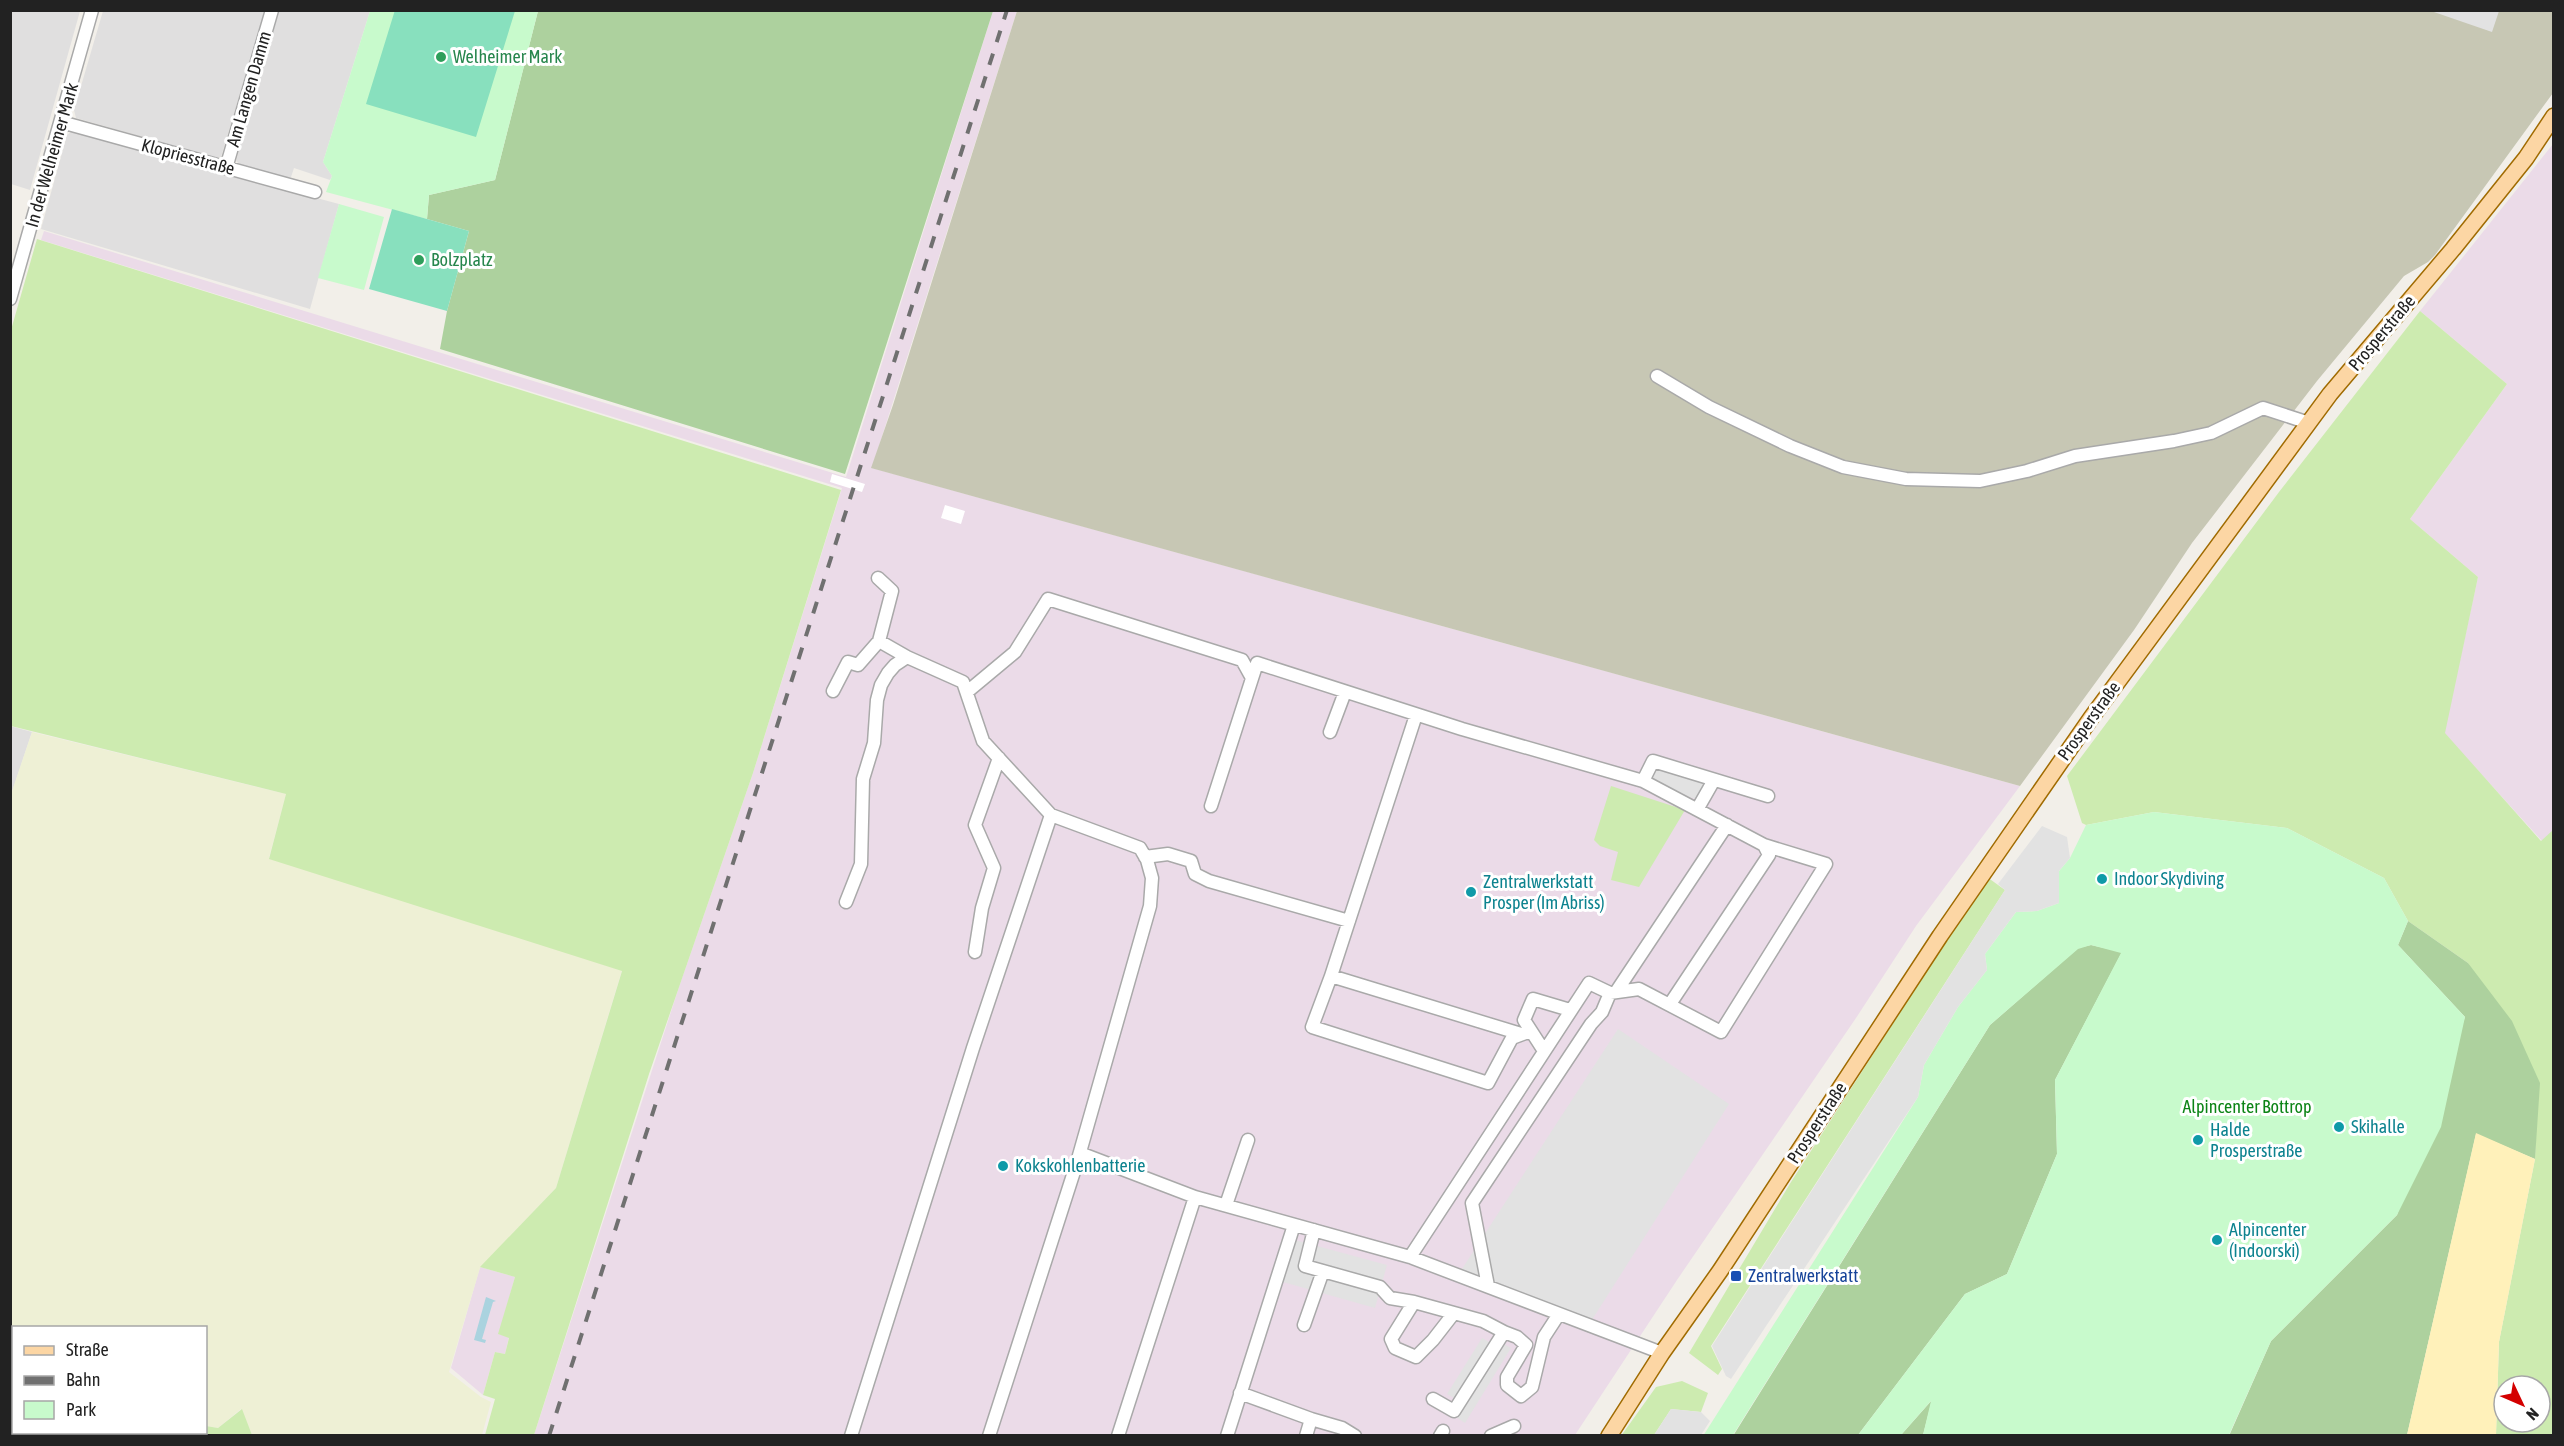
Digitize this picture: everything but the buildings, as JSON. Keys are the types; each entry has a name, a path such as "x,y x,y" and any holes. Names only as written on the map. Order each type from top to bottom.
{"main road":[{"name":"Prosperstraße","path":"1609,1436 1662,1353 1720,1271 1875,1033 2027,808 2149,638 2330,394 2453,249 2526,158 2553,116"}],"street":[{"name":"In der Welheimer Mark","path":"10,299 92,10"},
{"name":"Am Langen Damm","path":"226,168 272,10"},
{"name":"Klopriesstraße","path":"61,122 315,192"},
{"path":"1657,376 1709,407 1790,446 1843,467 1906,478 1980,481 2027,471 2075,456 2211,433 2263,408 2309,423"},
{"path":"833,691 848,662 858,666 879,641 892,591 878,578"},
{"path":"968,692 1016,652 1048,599 1242,660 1252,678"},
{"path":"879,641 963,682 984,741 1051,815 1140,848 1152,878 1150,906 1077,1164 989,1436"},
{"path":"846,902 861,864 862,779 874,743 876,710 881,685 895,665 908,657"},
{"path":"1211,806 1257,663 1416,715 1643,781 1698,808 1764,845 1826,864 1721,1032 1639,989 1613,993 1589,982 1410,1257"},
{"path":"1330,732 1345,692"},
{"path":"1416,715 1312,1028 1488,1083 1512,1038 1526,1033"},
{"path":"975,952 982,908 994,868 975,825 999,758"},
{"path":"1643,781 1653,761 1768,796"},
{"path":"1698,808 1714,780"},
{"path":"851,1436 973,1048 1051,815"},
{"path":"1488,1286 1472,1203 1727,825"},
{"path":"1670,1004 1769,855 1764,845"},
{"path":"1145,857 1168,854 1179,857 1191,861 1195,874 1209,881 1349,921"},
{"path":"1331,976 1526,1033 1544,1051"},
{"path":"1526,1033 1524,1020 1533,999 1570,1010"},
{"path":"1226,1206 1248,1140"},
{"path":"1077,1164 1080,1153 1195,1197 1410,1257 1634,1340 1662,1353"},
{"path":"1118,1436 1195,1197"},
{"path":"1227,1436 1294,1225"},
{"path":"1314,1230 1305,1266 1380,1287 1390,1298 1414,1302 1483,1321 1517,1337 1526,1345 1507,1377 1507,1385 1521,1396 1532,1388 1544,1338 1559,1314"},
{"path":"1304,1325 1323,1271"},
{"path":"1414,1302 1391,1339 1395,1348 1407,1355 1416,1357 1454,1313"},
{"path":"1433,1398 1454,1411 1504,1332"},
{"path":"1240,1393 1342,1428 1355,1436"},
{"path":"1306,1436 1311,1419"},
{"path":"1491,1436 1514,1426"}],"shaded area":[{"path":"10,11 80,11 30,190 11,184"},
{"path":"103,11 265,11 221,157 217,158 76,118 74,110"},
{"path":"279,11 370,11 323,162 332,176 330,180 294,168 291,177 288,178 241,165 236,161"},
{"path":"993,11 1017,11 872,468 2020,786 1916,926 1575,1435 534,1435 679,987 753,773 842,488 41,240 44,231 846,477"},
{"path":"1017,11 2553,11 2553,93 2435,255 2428,262 2404,276 2317,381 2192,543 2134,630 2020,786 871,468"},
{"path":"2431,11 2499,11 2492,32"},
{"path":"71,132 339,204 310,309 41,229 67,135"},
{"path":"2553,144 2554,830 2542,841 2444,733 2478,577 2410,519 2507,384 2420,311"},
{"path":"10,726 32,732 12,792 10,791"},
{"path":"32,732 286,794 269,858 622,970 556,1188 480,1268 449,1372 491,1402 482,1435 252,1435 241,1409 218,1428 207,1426 207,1326 12,1326 11,1397 10,791 12,791"},
{"path":"1653,761 1707,778 1698,800 1643,781"},
{"name":"Indoor Skydiving","path":"2042,826 2067,837 2070,858 2059,871 2059,903 2037,911 2016,912 1985,954 1987,970 1958,1007 1924,1065 1918,1097 1731,1379 1726,1376 1712,1346 2005,890 1998,884"},
{"path":"1618,1029 1729,1104 1590,1323 1460,1272"},
{"path":"1295,1240 1387,1265 1375,1308 1283,1282"},
{"path":"480,1267 515,1277 499,1334 509,1337 505,1354 495,1352 483,1395 451,1368"},
{"path":"1482,1338 1491,1343 1456,1399 1447,1394"},
{"path":"1502,1343 1511,1348 1465,1423 1456,1417"},
{"path":"1671,1409 1701,1412 1710,1421 1701,1435 1654,1435"}],"green space":[{"name":"Welheimer Mark","path":"395,10 515,11 476,137 366,104"},
{"path":"370,11 538,11 495,180 429,195 427,219 326,192 332,176 323,162"},
{"path":"538,11 993,11 845,474 440,349 447,311 469,231 427,219 429,195 495,180"},
{"path":"339,204 384,217 364,290 318,278"},
{"name":"Bolzplatz","path":"392,209 469,231 447,311 369,289"},
{"path":"37,239 841,490 753,773 649,1074 534,1435 485,1435 495,1399 483,1395 495,1352 505,1354 509,1338 498,1334 515,1277 480,1267 556,1188 622,971 269,859 286,794 11,726 11,330"},
{"path":"2420,311 2507,384 2410,519 2478,577 2445,733 2541,841 2553,830 2553,1435 2496,1435 2552,1434 2552,1374 2498,1374 2499,1342 2535,1159 2536,1125 2468,963 2408,921 2384,878 2287,828 2154,812 2086,825 2082,823 2067,776 2279,492"},
{"path":"1611,786 1685,810 1639,887 1611,880 1618,852 1600,846 1594,840"},
{"name":"Alpincenter Bottrop","path":"2154,812 2287,828 2384,878 2408,921 2398,945 2465,1017 2441,1127 2397,1215 2271,1341 2229,1435 1923,1435 1931,1401 1901,1435 1858,1435 1965,1294 2007,1274 2057,1154 2055,1080 2121,953 2091,945 2078,949 1990,1025 1733,1435 1703,1436 1918,1097 1924,1065 1958,1007 1987,970 1985,954 2016,912 2037,911 2059,903 2059,871 2070,858 2086,825"},
{"path":"1987,877 2005,890 1711,1346 1722,1369 1718,1375 1689,1353 1791,1182"},
{"path":"2408,921 2468,963 2512,1021 2540,1083 2535,1159 2476,1134 2407,1435 2229,1436 2271,1341 2397,1215 2465,1017 2398,945"},
{"path":"2091,945 2122,952 2055,1080 2057,1154 2007,1274 1965,1294 1858,1435 1733,1436 1990,1025 2078,948"},
{"path":"1682,1381 1708,1393 1701,1412 1671,1409 1654,1435 1621,1436 1656,1387"},
{"path":"11,1397 12,1434 207,1434 207,1426 218,1428 242,1409 252,1435 11,1435"},
{"path":"1932,1400 1923,1435 1901,1435"}],"sand":[{"path":"2476,1133 2535,1159 2499,1342 2498,1374 2492,1374 2492,1434 2496,1435 2407,1435"}],"water":[{"path":"486,1297 496,1301 493,1302 482,1339 486,1340 485,1343 474,1340"}],"pier":[{"path":"832,474 865,484 862,492 830,482"},
{"path":"945,505 965,511 961,524 941,518"}],"railway":[{"path":"549,1436 1007,10"}],"place":[{"name":"Welheimer Mark","path":"441,57"},
{"name":"Bolzplatz","path":"419,260"},
{"name":"Indoor Skydiving","path":"2102,879"},
{"name":"Zentralwerkstatt Prosper (Im Abriss)","path":"1471,892"},
{"name":"Skihalle","path":"2339,1127"},
{"name":"Halde Prosperstraße","path":"2198,1140"},
{"name":"Kokskohlenbatterie","path":"1003,1166"},
{"name":"Alpincenter (Indoorski)","path":"2217,1240"},
{"name":"Zentralwerkstatt","path":"1736,1276"}]}
